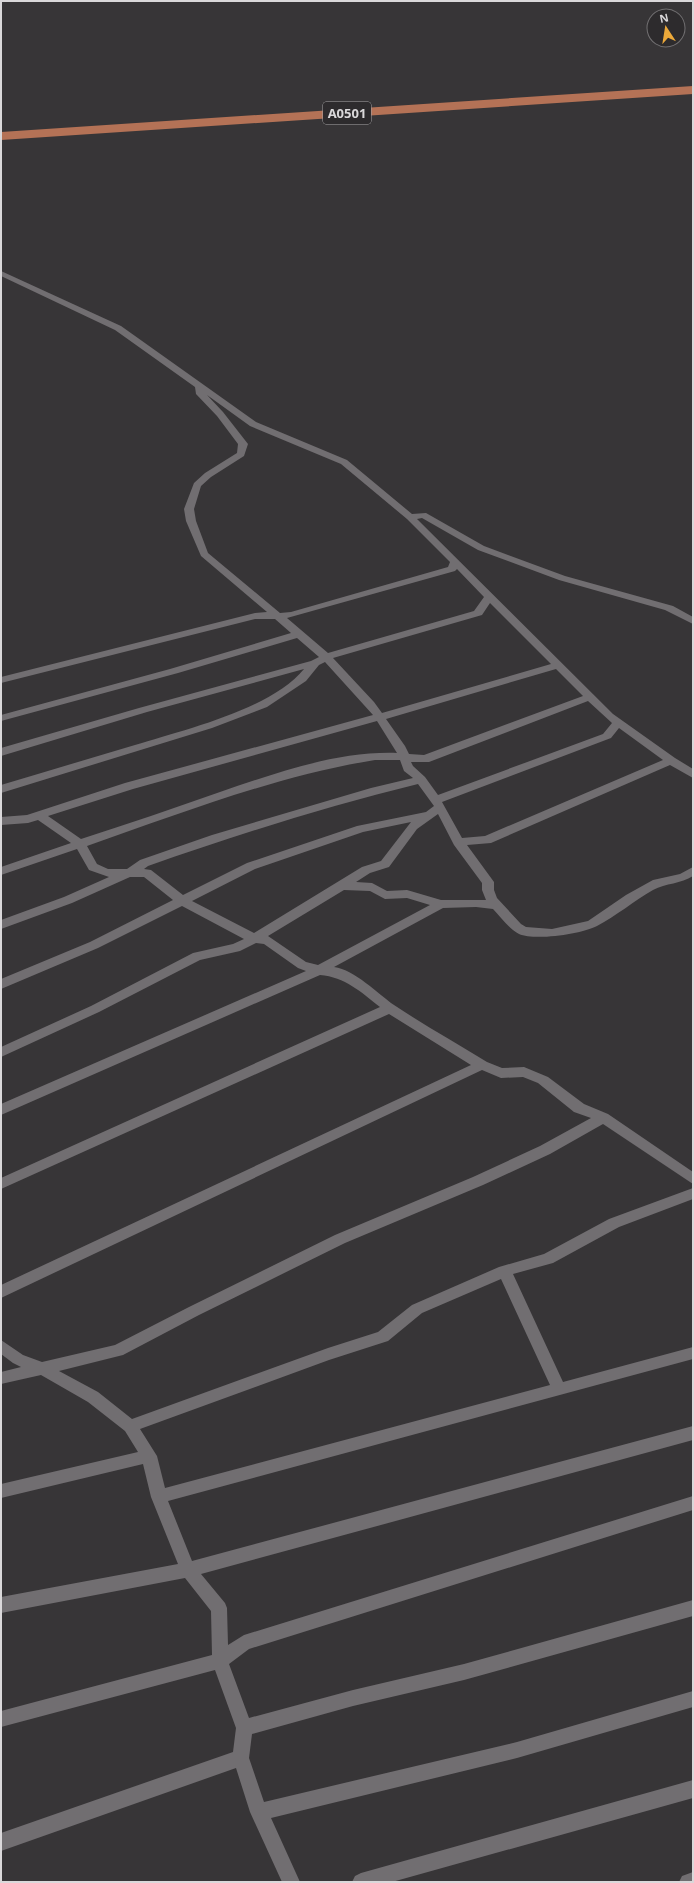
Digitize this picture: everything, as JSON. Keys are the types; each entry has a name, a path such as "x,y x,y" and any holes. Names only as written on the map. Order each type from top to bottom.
{"highway":[{"name":"A0501","path":"1,136 693,90"}],"street":[{"path":"1,273 118,328 253,424 344,462 410,517 590,697 618,722 671,761 693,774"},
{"path":"199,386 199,392 220,414 243,444 241,454 208,475 197,485 189,509 191,521 204,554 326,657 370,704 401,748 408,768 421,780 438,804 458,842 488,882 488,890 492,900 517,927 524,931 552,933 592,924 630,898 657,883 683,877 693,871"},
{"path":"410,517 423,515 481,548 562,578 669,608 693,621"},
{"path":"1,680 256,616 266,614 286,617 434,575 452,568 455,562"},
{"path":"1,752 143,710 315,663 326,657 478,612 490,596"},
{"path":"1,718 182,669 299,634"},
{"path":"1,789 208,726 263,705 302,679 315,663"},
{"path":"1,821 28,819 129,786 379,717 558,664"},
{"path":"1,871 274,778 345,761 375,756 404,757 414,760 426,758 590,697"},
{"path":"1,1052 95,1009 197,956 236,948 342,886 366,870 385,864 408,831 438,804 607,736 618,722"},
{"path":"458,842 487,840 671,761"},
{"path":"1,925 68,900 131,872 144,863 216,838 376,791 421,780"},
{"path":"1,984 94,945 251,866 361,829 428,814"},
{"path":"39,815 80,844 93,867 107,872 148,873 181,900 254,938 267,940 302,965 319,970 337,972 357,983 390,1008 482,1065 501,1073 524,1072 543,1080 578,1108 603,1118 693,1179"},
{"path":"342,886 372,887 385,895 407,894 441,904 476,903 497,905"},
{"path":"1,1110 319,970 441,904"},
{"path":"1,1184 390,1008"},
{"path":"1,1292 482,1065"},
{"path":"1,1378 118,1351 194,1311 340,1239 478,1181 545,1150 603,1118"},
{"path":"130,1426 328,1354 383,1337 417,1309 504,1271 548,1258 614,1223 693,1193"},
{"path":"504,1271 559,1389"},
{"path":"1,1346 18,1359 43,1369 93,1397 130,1426 149,1456 159,1497 188,1570 219,1608 220,1661 244,1728 241,1758 259,1812 291,1882"},
{"path":"159,1497 693,1354"},
{"path":"1,1606 188,1570 693,1432"},
{"path":"1,1491 149,1456"},
{"path":"1,1719 220,1661 244,1643 693,1503"},
{"path":"244,1728 353,1698 464,1672 693,1608"},
{"path":"259,1812 517,1750 693,1699"},
{"path":"1,1842 241,1758"},
{"path":"361,1882 693,1789"},
{"path":"688,1882 693,1881"}]}
